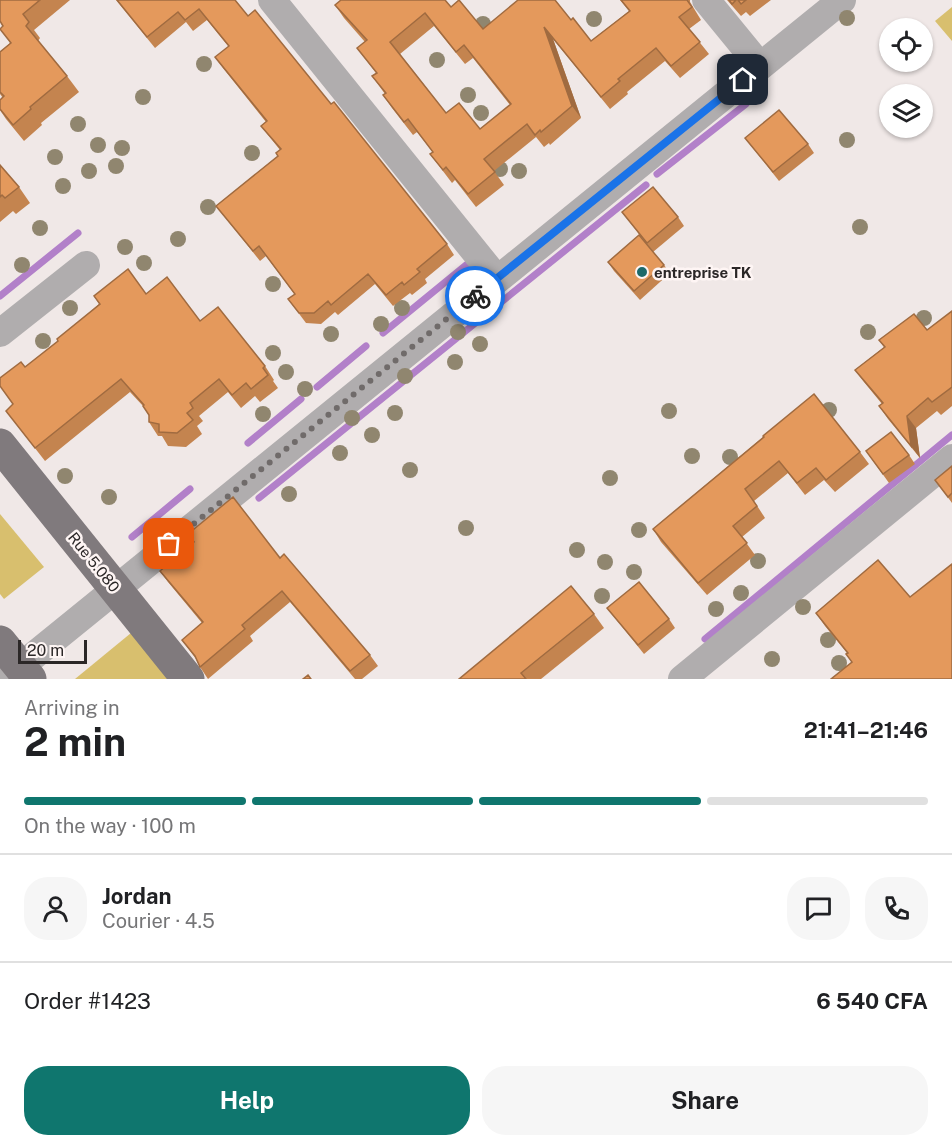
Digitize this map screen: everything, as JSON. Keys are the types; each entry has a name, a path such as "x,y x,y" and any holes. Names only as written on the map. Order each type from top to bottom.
{"main road":[{"name":"Rue 5.080","path":"0,445 188,679"},
{"path":"0,642 19,675"}],"street":[{"path":"272,0 497,279"},
{"path":"706,0 760,66"},
{"path":"19,675 115,589 842,0"},
{"path":"0,333 86,265"},
{"path":"682,679 952,458"}],"shaded area":[{"path":"952,7 952,41 935,21"},
{"path":"0,514 44,567 4,599 0,594"},
{"path":"131,633 168,679 75,679"}],"building":[{"path":"0,0 40,0 23,14 29,22 26,26 67,76 30,107 31,109 13,125 0,109 0,100 4,96 0,92 0,52 11,43 0,29 3,26 0,21"},
{"path":"117,0 235,0 248,16 255,10 331,104 334,102 447,244 417,269 420,272 404,285 402,282 386,295 368,274 331,305 328,301 314,313 299,313 288,299 295,294 259,246 253,251 216,206 278,156 276,153 281,149 261,126 267,121 215,57 229,46 199,9 185,20 178,12 147,37"},
{"path":"341,0 445,0 451,7 459,0 483,29 518,0 555,0 591,41 630,11 621,0 687,0 692,7 679,17 700,42 671,66 656,48 618,79 620,81 601,97 544,27 572,106 535,135 527,124 484,159 495,172 468,194 446,167 443,170 430,154 433,152 408,119 404,122 383,95 386,93 372,76 377,73 357,48 367,40 335,5","holes":["425,13 456,52 464,45 511,104 480,129 459,103 446,113 390,42"]},
{"path":"779,110 808,144 773,172 745,138"},
{"path":"0,165 19,187 5,198 2,195 0,197"},
{"path":"653,187 678,217 647,243 622,212"},
{"name":"entreprise TK","path":"639,235 664,265 634,291 608,262"},
{"path":"128,269 146,294 167,277 200,321 218,307 265,366 263,368 268,375 251,389 246,383 232,395 219,379 190,403 193,408 187,413 193,420 177,433 159,432 159,424 149,422 149,415 144,405 121,379 35,448 6,411 13,404 0,386 0,378 21,362 25,367 58,341 57,339 100,304 94,296"},
{"path":"952,311 952,387 932,402 928,398 907,416 911,446 879,406 883,403 855,370 885,347 879,340 914,314 927,330"},
{"path":"814,394 860,452 826,480 816,468 797,483 779,461 745,489 757,506 733,526 747,543 698,583 653,529"},
{"path":"891,432 909,455 883,474 866,451"},
{"path":"952,466 952,493 948,497 935,480"},
{"path":"233,497 280,558 284,554 370,655 350,671 282,591 242,625 245,629 200,667 195,656 182,640 203,622 160,571 194,542 188,534"},
{"path":"878,560 910,597 952,564 952,679 831,679 852,662 846,654 848,653 816,613"},
{"path":"639,582 669,619 638,645 607,608"},
{"path":"571,586 594,614 521,673 526,679 459,679"}],"waterway":[{"path":"657,174 746,104"},
{"path":"259,498 646,185"},
{"path":"0,296 78,233"},
{"path":"383,333 471,261"},
{"path":"317,387 366,346"},
{"path":"248,443 301,399"},
{"path":"705,639 952,435"},
{"path":"132,537 190,489"}],"way so far":[{"path":"169,544 475,296"}],"place":[{"name":"entreprise TK","path":"642,272"}],"route":[{"path":"475,296 743,80"}]}
